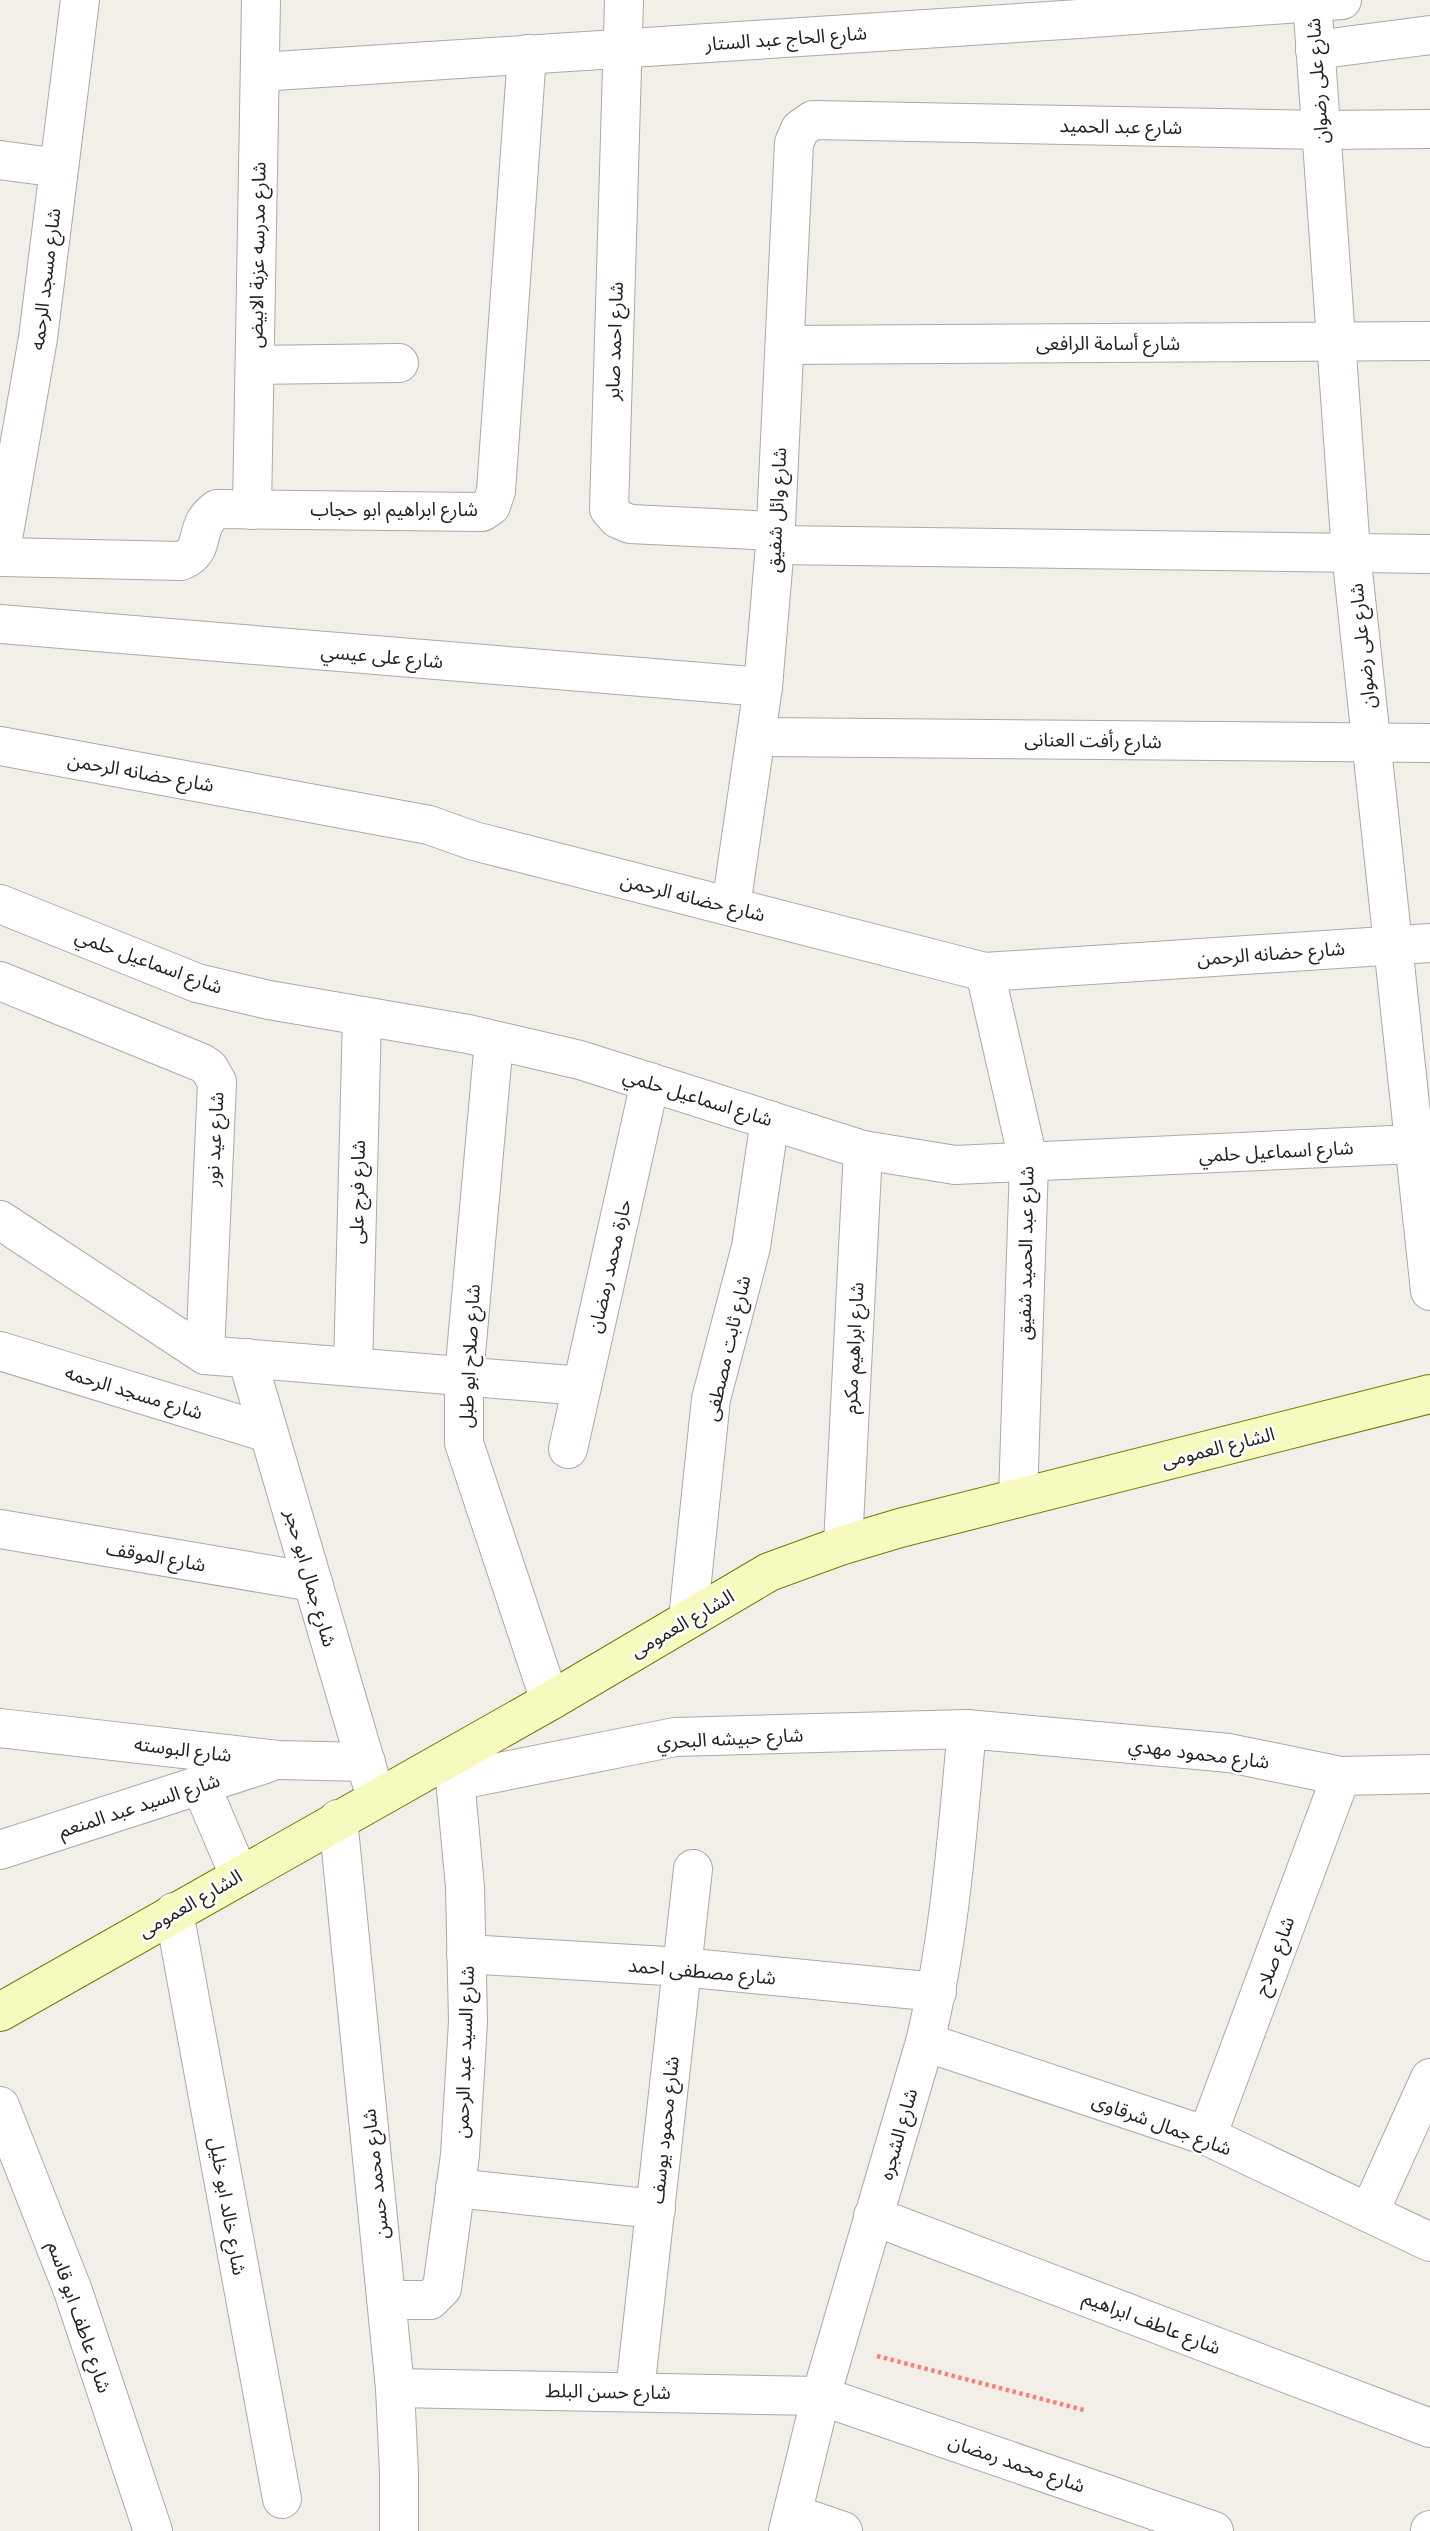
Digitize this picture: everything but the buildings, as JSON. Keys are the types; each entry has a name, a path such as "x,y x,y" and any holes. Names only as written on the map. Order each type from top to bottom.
{"main road":[{"name":"الشارع العمومى","path":"0,2012 376,1798 454,1768 550,1701 769,1572 900,1528 1430,1394"}],"street":[{"name":"شارع مسجد الرحمه","path":"0,556 12,422 38,338 80,0"},
{"name":"شارع مدرسه عزبة الابيض","path":"252,510 261,0"},
{"name":"شارع احمد صابر","path":"624,0 609,509 618,519 629,524 776,538"},
{"name":"شارع الحاج عبد الستار","path":"260,72 622,48 1080,10 1322,1"},
{"name":"شارع على رضوان","path":"1322,1 1315,50 1351,552 1372,743 1411,944 1414,1144 1430,1291"},
{"path":"1315,50 1430,35"},
{"name":"شارع ابراهيم ابو حجاب","path":"0,556 181,561 194,554 203,522 216,509 482,512 491,506 496,491 527,54"},
{"name":"شارع وائل شفيق","path":"731,906 763,687 776,538 794,144 800,129 813,120"},
{"name":"شارع عبد الحميد","path":"813,120 1321,130 1430,129"},
{"path":"0,160 59,168"},
{"name":"شارع أسامة الرافعى","path":"785,345 1430,341"},
{"path":"255,365 399,363"},
{"path":"776,538 1430,554"},
{"name":"شارع على عيسي","path":"0,624 763,687"},
{"name":"شارع رأفت العنانى","path":"756,737 1430,743"},
{"name":"شارع حضانه الرحمن","path":"0,746 429,825 474,841 985,972 1411,944"},
{"name":"شارع اسماعيل حلمي","path":"0,904 197,983 268,1000 468,1034 580,1060 863,1150 955,1166 1414,1144"},
{"name":"شارع عبد الحميد شفيق","path":"985,972 1029,1164 1018,1498"},
{"name":"شارع عيد نور","path":"0,981 202,1063 214,1074 217,1083 205,1355"},
{"name":"شارع فرج على","path":"353,1367 362,1017"},
{"name":"شارع صلاح ابو طبل","path":"494,1041 464,1376 464,1443 550,1701"},
{"name":"حارة محمد رمضان","path":"568,1449 650,1082"},
{"name":"شارع ثابت مصطفى","path":"688,1619 712,1399 751,1247 770,1120"},
{"name":"شارع ابراهيم مكرم","path":"843,1545 863,1150"},
{"path":"0,1220 205,1355 582,1385"},
{"name":"شارع مسجد الرحمه","path":"0,1351 268,1433"},
{"name":"شارع جمال ابو حجر","path":"247,1358 376,1798"},
{"name":"شارع الموقف","path":"0,1529 313,1583"},
{"name":"شارع البوسته","path":"0,1728 278,1760 366,1762"},
{"name":"شارع حبيشه البحري","path":"454,1768 675,1737 967,1729"},
{"name":"شارع محمود مهدي","path":"967,1729 1229,1753 1341,1776 1430,1774"},
{"name":"شارع الشجره","path":"790,2522 821,2396 925,2042 937,1992 949,1912 967,1729"},
{"name":"شارع السيد عبد المنعم","path":"0,1850 278,1760"},
{"name":"شارع السيد عبد الرحمن","path":"387,2300 430,2300 442,2288 460,2155 468,2021 467,1954 465,1888 454,1768"},
{"name":"شارع صلاح","path":"1207,2136 1341,1776"},
{"path":"201,1786 239,1875"},
{"name":"شارع محمد حسن","path":"338,1819 395,2388 400,2531"},
{"name":"شارع محمود يوسف","path":"635,2391 693,1869"},
{"name":"شارع خالد ابو خليل","path":"174,1912 282,2499"},
{"name":"شارع مصطفى احمد","path":"467,1954 682,1967 937,1992"},
{"name":"شارع جمال شرقاوى","path":"925,2042 1207,2136 1430,2242"},
{"path":"1369,2213 1430,2078"},
{"name":"شارع عاطف ابو قاسم","path":"0,2106 73,2291 153,2531"},
{"path":"455,2188 656,2209"},
{"name":"شارع عاطف ابراهيم","path":"873,2216 1430,2428"},
{"name":"شارع حسن البلط","path":"395,2388 821,2396"},
{"name":"شارع محمد رمضان","path":"821,2396 1214,2531"},
{"path":"790,2522 843,2531"}],"path":[{"path":"836,2346 1084,2410"}]}
